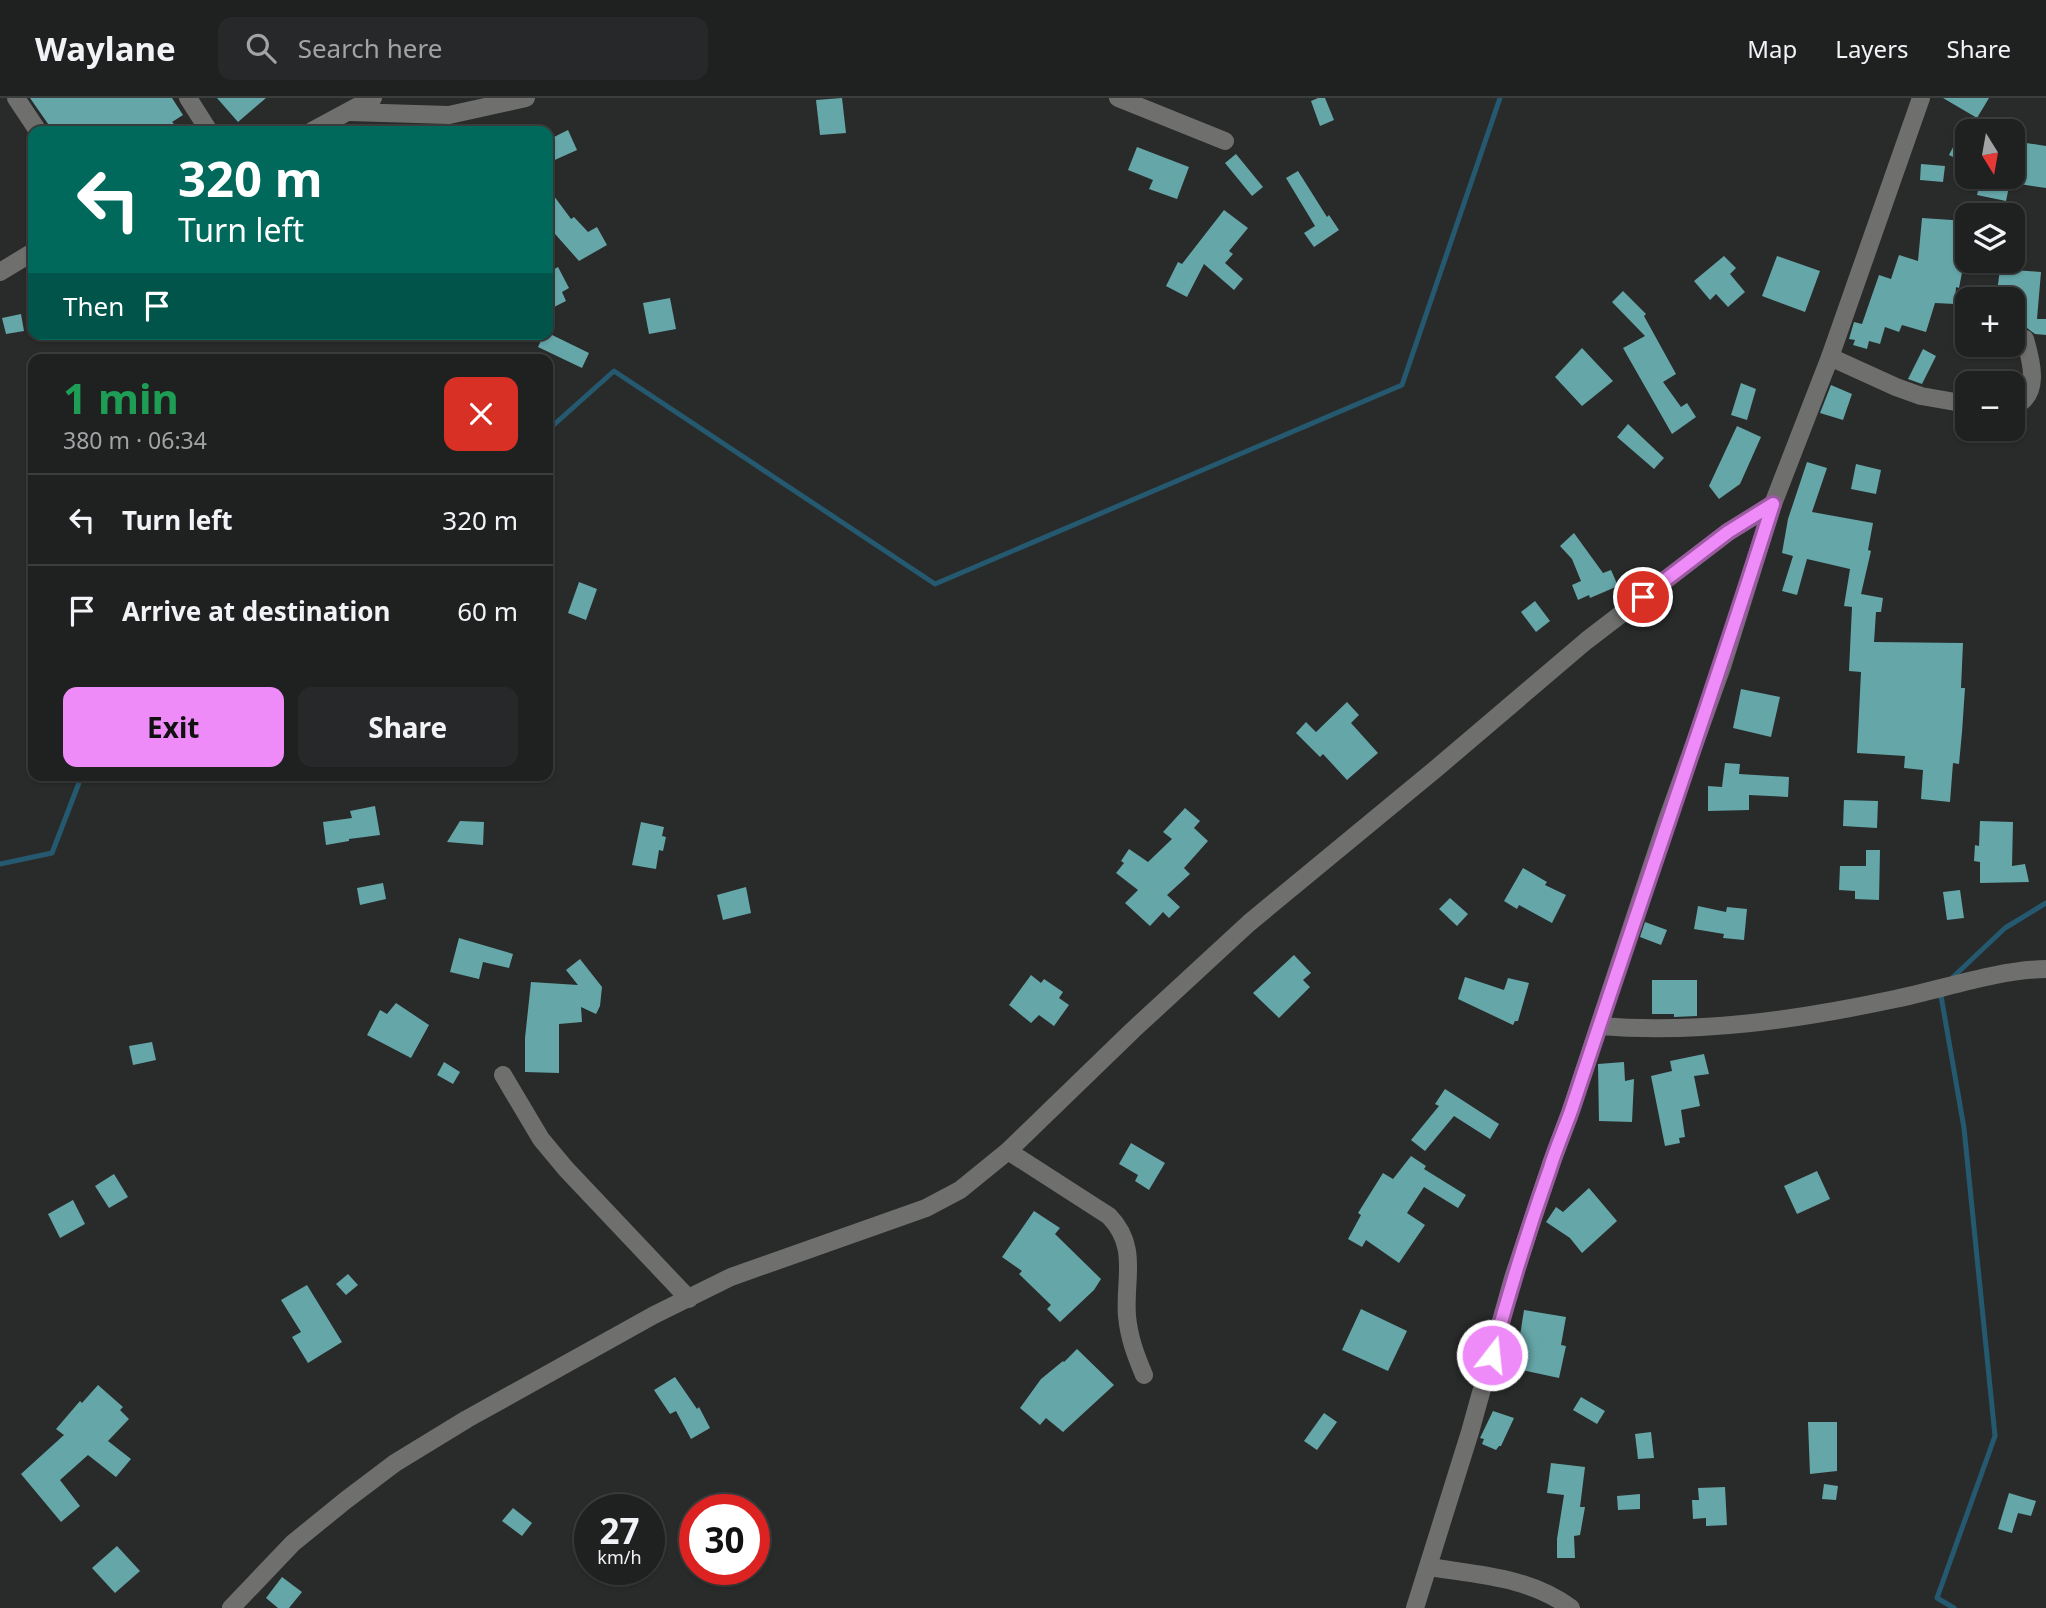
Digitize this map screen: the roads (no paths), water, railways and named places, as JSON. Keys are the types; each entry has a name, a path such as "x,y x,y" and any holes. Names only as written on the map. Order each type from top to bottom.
{"street":[{"path":"16,98 35,126"},
{"path":"188,98 206,126"},
{"path":"322,126 373,98"},
{"path":"350,112 449,115 526,98"},
{"path":"1118,98 1225,141"},
{"path":"1415,1608 1470,1432 1513,1278 1667,820 1722,667 1773,504 1830,357 1921,98"},
{"path":"0,272 28,255"},
{"path":"2025,340 2031,367 2031,390 2025,399"},
{"path":"1830,357 1921,396 1955,402"},
{"path":"231,1608 293,1543 394,1462 467,1419 654,1315 731,1277 926,1208 960,1190 1008,1151 1249,923 1586,641 1728,532 1773,504"},
{"path":"1599,1026 1644,1030 1767,1023 1892,1000 2023,970 2046,969"},
{"path":"503,1075 549,1149 689,1299"},
{"path":"1008,1151 1109,1216 1120,1227 1129,1257 1127,1314 1130,1341 1144,1375"},
{"path":"1429,1567 1530,1584 1551,1593 1571,1608"}],"waterway":[{"path":"553,426 614,371 935,584 1402,385 1500,98"},
{"path":"0,864 52,853 80,781"},
{"path":"1952,978 2005,928 2046,903"},
{"path":"1940,990 1964,1128 1995,1436 1937,1598 1954,1608"}]}
